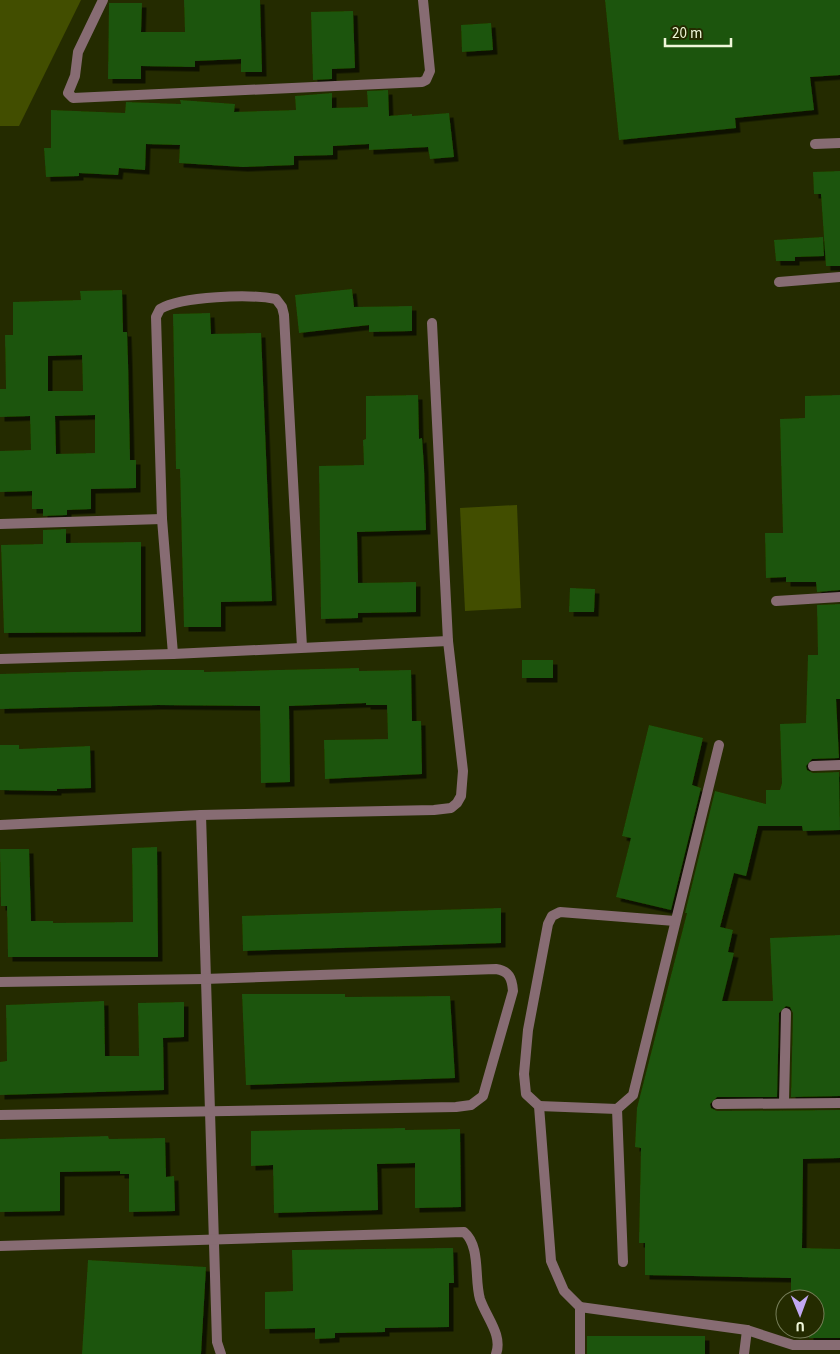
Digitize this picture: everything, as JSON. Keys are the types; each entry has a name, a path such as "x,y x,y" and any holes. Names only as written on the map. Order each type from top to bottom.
{"street":[{"path":"103,0 75,61 75,76 68,93 73,98 422,82 426,80 430,71 423,0"},
{"path":"815,144 840,143"},
{"path":"779,282 840,277"},
{"path":"173,654 162,519 156,317 160,309 180,301 252,296 276,298 282,306 286,325 302,647"},
{"path":"0,825 201,815 451,808 461,796 463,771 448,641 432,324"},
{"path":"0,524 162,519"},
{"path":"776,601 840,597"},
{"path":"0,659 173,654 448,641"},
{"path":"675,921 578,912 560,912 549,920 528,1030 524,1074 526,1094 539,1106 617,1109 633,1096 719,745"},
{"path":"813,766 840,765"},
{"path":"201,815 204,979 215,1238 217,1342 221,1354"},
{"path":"0,982 204,979 496,969 505,971 512,982 512,997 483,1096 471,1105 456,1107 210,1110 0,1116"},
{"path":"784,1102 786,1013"},
{"path":"717,1104 840,1103"},
{"path":"539,1106 551,1261 564,1291 580,1307 747,1330 793,1344 840,1345"},
{"path":"617,1109 623,1262"},
{"path":"0,1246 215,1238 464,1232 470,1237 473,1245 475,1275 480,1298 498,1340 496,1354"},
{"path":"580,1307 580,1354"},
{"path":"744,1354 747,1330"}],"green space":[{"path":"0,0 81,0 19,126 0,126"},
{"path":"517,505 521,608 465,611 460,508"}],"building":[{"path":"184,0 260,0 262,72 241,72 241,59 195,61 195,67 141,66 141,79 108,79 109,3 142,3 141,32 185,32"},
{"path":"605,0 840,0 840,75 810,77 814,110 735,118 736,128 619,140"},
{"path":"353,11 355,68 332,69 332,79 313,80 311,12"},
{"path":"491,23 493,50 462,52 461,25"},
{"path":"388,90 389,116 449,113 454,157 430,159 428,147 369,150 369,144 333,146 333,155 294,156 294,165 243,167 179,163 180,145 146,144 145,170 119,168 118,175 79,173 79,176 46,177 44,148 51,148 51,110 125,113 126,102 181,104 180,100 235,104 234,112 296,110 295,96 332,93 332,108 368,107 367,91"},
{"path":"840,171 840,266 826,266 821,194 814,194 813,172"},
{"path":"823,237 824,256 795,257 795,261 776,261 774,240"},
{"path":"352,289 354,307 412,306 412,331 369,332 369,325 299,333 295,295"},
{"path":"122,290 123,332 127,332 130,460 136,460 136,488 91,489 91,509 67,510 67,515 43,516 43,509 32,509 32,491 0,492 0,451 31,450 30,416 0,417 0,389 6,389 5,335 13,335 13,302 81,300 80,291","holes":["82,355 83,391 48,391 48,356","95,415 95,453 56,454 55,416"]},
{"path":"210,313 211,334 261,333 272,601 221,602 221,627 184,627 180,469 176,469 173,314"},
{"path":"418,395 419,439 422,438 424,468 426,530 357,532 358,583 416,582 416,612 358,613 358,618 321,619 319,466 364,465 363,440 366,439 366,396"},
{"path":"840,395 840,590 817,592 816,582 786,582 786,577 766,578 765,533 783,533 780,419 805,418 805,396"},
{"path":"66,529 66,543 141,542 141,632 4,633 1,545 43,544 43,530"},
{"path":"570,588 595,589 594,612 569,612"},
{"path":"840,604 840,699 836,699 839,758 812,759 806,766 807,770 813,773 839,772 840,830 803,831 802,826 758,826 746,876 734,873 720,927 733,930 728,952 734,953 722,1001 773,1001 770,938 840,935 840,1096 791,1097 793,1013 790,1007 786,1006 779,1013 777,1097 717,1097 710,1104 711,1108 717,1111 840,1110 840,1158 803,1159 802,1248 840,1249 840,1338 825,1338 825,1289 791,1289 791,1278 645,1275 645,1243 639,1243 641,1148 635,1147 637,1108 687,913 685,913 715,791 766,804 766,790 780,790 782,783 780,724 806,723 808,655 818,655 817,605"},
{"path":"522,660 553,660 553,678 522,678"},
{"path":"359,668 359,671 411,670 412,721 421,721 422,774 325,779 324,740 388,739 387,705 366,705 366,703 289,706 290,782 261,783 260,706 158,705 0,709 0,674 149,670 204,670 204,672"},
{"path":"649,725 703,738 692,785 701,788 671,910 616,897 631,838 622,836"},
{"path":"0,745 19,745 19,749 90,746 91,788 57,789 57,791 0,790"},
{"path":"157,847 158,957 8,957 7,906 1,906 0,849 29,849 31,921 53,921 53,923 133,922 132,848"},
{"path":"501,908 501,943 243,951 242,916"},
{"path":"242,994 345,994 345,997 450,996 455,1078 246,1085"},
{"path":"104,1001 105,1056 139,1056 138,1003 184,1002 184,1037 163,1038 164,1090 0,1095 0,1062 7,1061 6,1005"},
{"path":"405,1128 405,1130 460,1129 461,1207 415,1208 415,1163 377,1164 378,1210 274,1213 273,1165 251,1166 251,1131"},
{"path":"108,1136 109,1139 165,1138 166,1177 174,1176 175,1211 129,1212 129,1174 120,1174 120,1171 60,1172 60,1211 0,1212 0,1139"},
{"path":"453,1248 454,1283 449,1283 449,1327 385,1328 385,1332 335,1333 335,1338 315,1339 315,1328 265,1329 265,1292 293,1291 292,1250"},
{"path":"88,1260 206,1267 201,1354 82,1354"},
{"path":"587,1336 705,1336 705,1354 587,1354"}]}
